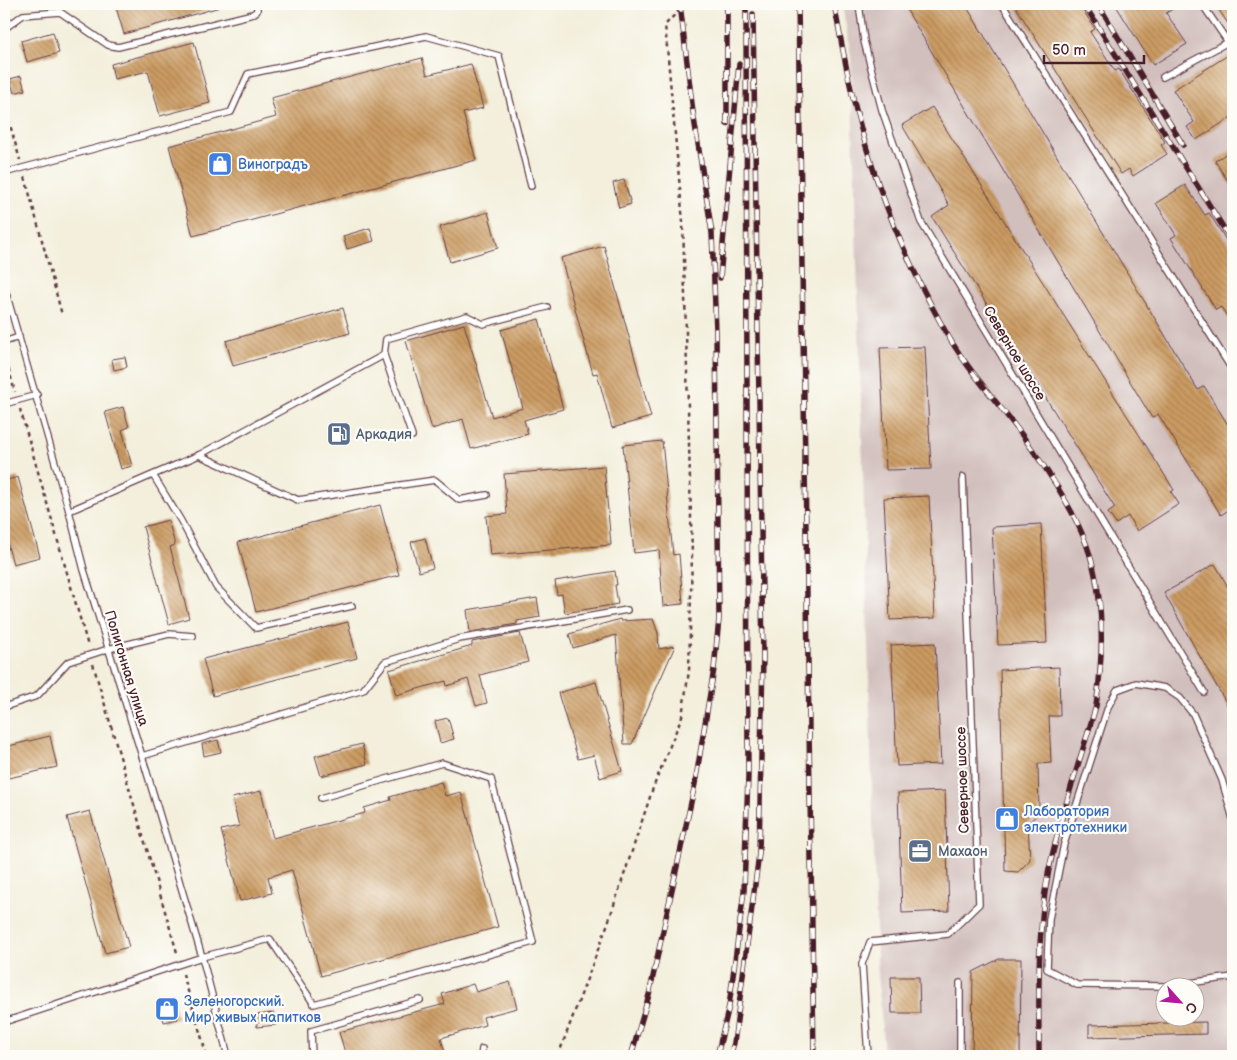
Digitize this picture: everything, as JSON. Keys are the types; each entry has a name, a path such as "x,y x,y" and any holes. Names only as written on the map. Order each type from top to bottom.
{"lane":[{"path":"4,29 23,15 60,12 108,45 118,47 253,14 257,10 257,4"},
{"name":"Северное шоссе","path":"859,4 864,41 882,110 921,222 1204,692"},
{"path":"1002,4 1233,371"},
{"path":"1163,78 1231,41 1202,4"},
{"path":"4,173 230,112 248,74 426,36 499,56 531,186"},
{"name":"Полигонная улица","path":"4,286 37,395 84,570 202,957 228,1056"},
{"path":"412,436 384,356 386,339 467,316 483,324 547,307"},
{"path":"4,342 19,337"},
{"path":"69,511 200,455 384,356"},
{"path":"4,404 37,395"},
{"path":"200,455 298,500 435,480 459,500 487,495"},
{"path":"153,475 181,520 216,587 256,628 352,606"},
{"name":"Северное шоссе","path":"868,1056 862,964 870,942 948,934 979,904 962,476"},
{"path":"142,756 363,690 385,662 450,642 627,610"},
{"path":"4,707 36,696 68,662 108,649 169,634 193,636"},
{"path":"1233,819 1222,780 1193,714 1180,698 1165,688 1136,683 1117,690 1108,707 1064,844 1049,918 1047,969 1077,985 1166,986 1233,977"},
{"path":"4,1022 202,957 270,939 314,1004 533,942 491,779 442,763 321,798"},
{"path":"960,983 960,1056"},
{"path":"312,1056 311,1031 420,1000"}],"path":[{"path":"558,1056 608,924 653,788 682,716 689,671 692,555 683,222 665,25 685,4"},
{"path":"4,104 62,315"},
{"path":"4,353 207,1056"}],"shaded area":[{"path":"842,4 1233,4 1233,1056 884,1056 877,959 851,55"}],"building":[{"path":"115,4 220,4 220,7 124,34"},
{"path":"903,4 965,4 1198,390 1204,386 1233,433 1233,507 1221,515 1158,414 1152,418"},
{"path":"1014,4 1079,4 1095,29 1090,32 1115,71 1119,69 1165,142 1161,145 1167,154 1133,176 1129,169 1121,174"},
{"path":"1115,4 1181,4 1166,13 1187,44 1153,65"},
{"path":"1215,4 1233,4 1233,31"},
{"path":"53,32 59,53 27,62 21,41"},
{"path":"194,42 210,103 160,116 148,71 114,79 111,64"},
{"path":"1233,52 1233,116 1196,140 1187,127 1194,122 1173,90"},
{"path":"422,58 427,75 471,64 483,108 463,113 476,160 193,236 169,146 276,117 271,98"},
{"path":"21,76 25,90 14,93 10,79"},
{"path":"932,107 1174,490 1171,492 1179,504 1137,531 1128,516 1116,524 1108,513 1115,508 932,217 949,205 902,125"},
{"path":"1233,149 1233,189 1215,161"},
{"path":"624,180 631,204 619,208 613,183"},
{"path":"1185,185 1205,215 1209,213 1233,251 1233,326 1221,307 1216,310 1171,238 1176,235 1156,203"},
{"path":"488,212 498,248 450,262 440,227"},
{"path":"370,228 374,241 347,249 343,236"},
{"path":"604,246 651,417 612,428 597,373 593,374 561,258"},
{"path":"343,308 350,333 233,366 226,341"},
{"path":"539,319 563,409 524,420 528,434 471,449 463,419 432,429 406,341 464,324 492,417 523,408 501,330"},
{"path":"925,347 931,469 886,470 880,348"},
{"path":"125,357 127,367 114,370 112,359"},
{"path":"123,407 129,427 122,430 132,466 121,469 105,412"},
{"path":"662,441 673,555 679,554 683,604 663,606 659,550 634,553 623,445"},
{"path":"604,466 611,545 490,555 486,516 507,514 504,474"},
{"path":"18,477 40,557 13,564 4,532 4,481"},
{"path":"929,496 935,618 890,620 884,498"},
{"path":"380,505 399,575 256,612 238,542"},
{"path":"168,520 175,545 170,547 189,618 169,624 143,527"},
{"path":"1041,524 1047,643 998,645 992,527"},
{"path":"425,538 433,568 419,572 411,542"},
{"path":"1215,564 1233,596 1233,715 1164,593"},
{"path":"615,571 618,604 565,613 562,594 557,595 555,581"},
{"path":"537,598 540,617 517,621 517,624 470,632 467,610"},
{"path":"620,619 621,621 653,619 658,633 659,649 675,646 632,744 624,744 616,635 573,648 569,634"},
{"path":"348,622 357,658 213,696 203,659"},
{"path":"520,633 528,662 480,675 487,703 476,706 468,679 447,686 446,681 396,695 389,670 472,646 472,642"},
{"path":"935,643 941,764 897,766 891,645"},
{"path":"1059,667 1060,716 1049,716 1051,763 1038,764 1039,812 1028,824 1030,860 1018,872 1005,871 1000,670"},
{"path":"596,682 622,771 600,778 594,755 578,759 558,693"},
{"path":"448,718 454,739 440,743 435,721"},
{"path":"50,736 57,767 4,779 4,747"},
{"path":"218,740 221,752 204,756 202,744"},
{"path":"362,744 367,764 321,776 315,756"},
{"path":"441,782 445,796 461,792 498,927 321,976 292,870 268,877 272,893 240,901 221,830 239,826 232,798 261,791 273,838 365,813 364,808 391,800 390,797"},
{"path":"945,791 949,911 902,913 898,793"},
{"path":"90,811 129,947 105,953 67,817"},
{"path":"999,959 1021,959 1020,1056 972,1056 973,972"},
{"path":"891,977 919,977 920,1013 892,1013"},
{"path":"510,982 517,1008 483,1017 485,1025 441,1038 446,1056 346,1056 339,1032 445,1004 442,994 473,984 476,992"},
{"path":"173,1000 178,1019 164,1022 159,1003"},
{"path":"274,1013 276,1025 257,1027 256,1015"},
{"path":"1204,1022 1206,1022 1206,1034 1089,1037 1089,1025 1154,1023 1154,1028 1204,1028"}],"railway":[{"path":"631,1056 649,995 695,784 714,669 719,619 716,331 712,233 693,112 680,4"},
{"path":"727,4 727,124"},
{"path":"717,1056 729,1006 744,891 748,776 746,4"},
{"path":"798,4 814,1056"},
{"path":"834,4 856,110 872,166 892,221 916,275 953,344 1023,436 1064,497 1087,546 1097,585 1101,625 1099,686 1096,706 1068,796 1048,877 1041,928 1039,1056"},
{"path":"1084,4 1233,243"},
{"path":"1098,4 1183,145"},
{"path":"730,1056 734,1043 759,854 763,657 753,14"},
{"path":"720,278 739,64"}],"place":[{"name":"Виноградъ","path":"220,164"},
{"name":"Аркадия","path":"339,434"},
{"name":"Лаборатория электротехники","path":"1007,819"},
{"name":"Махаон","path":"920,851"},
{"name":"Зеленогорский. Мир живых напитков","path":"167,1009"}]}
